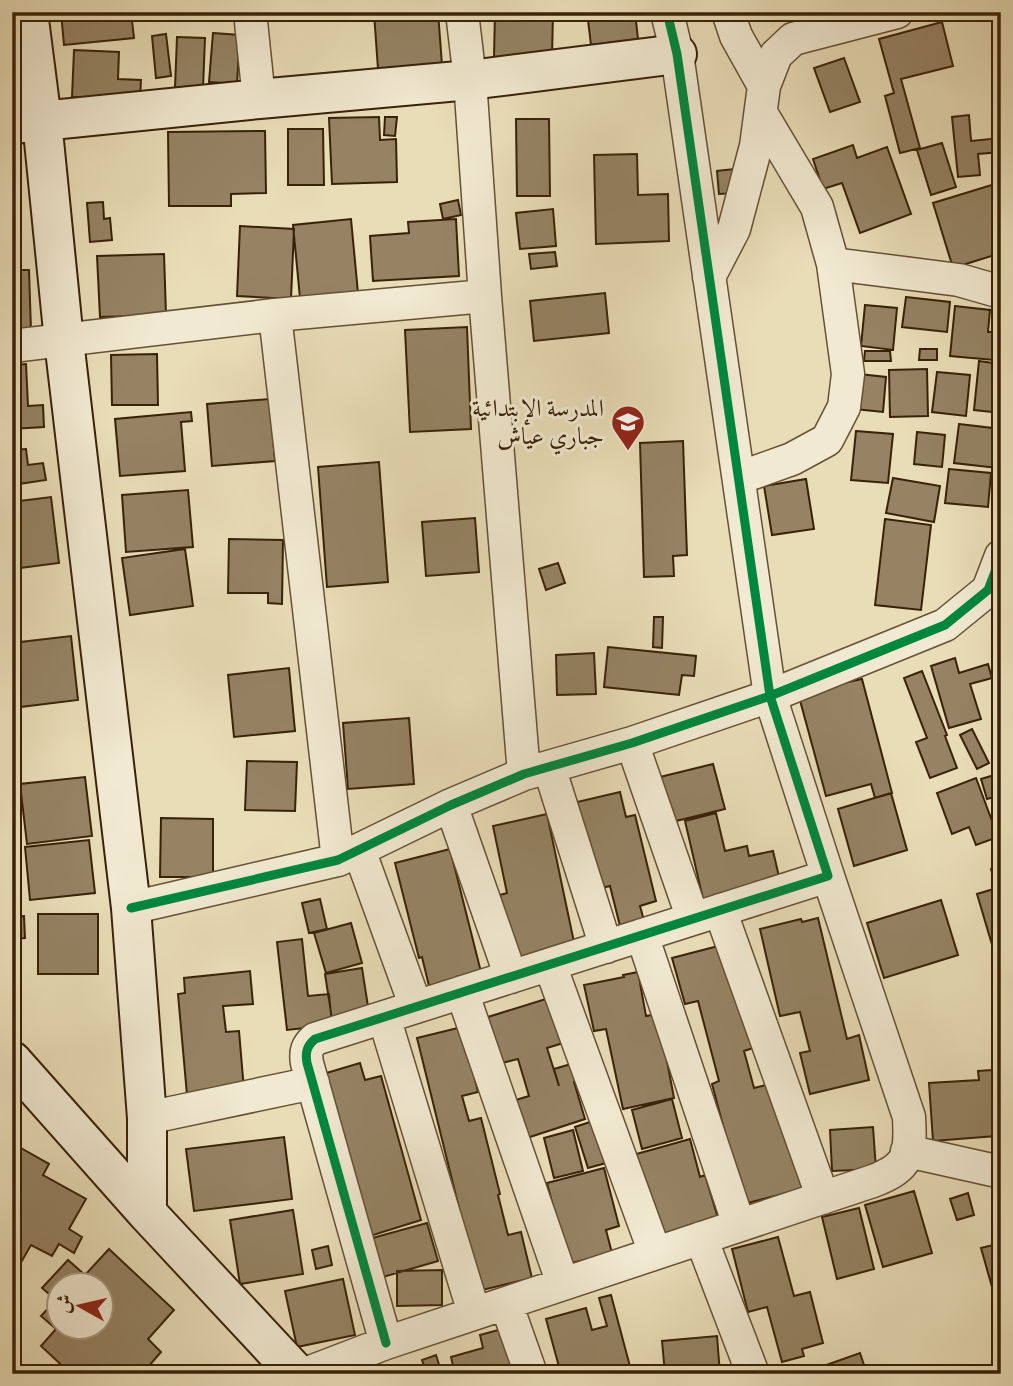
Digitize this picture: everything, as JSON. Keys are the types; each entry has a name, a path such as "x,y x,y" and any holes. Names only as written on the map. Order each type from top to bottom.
{"street":[{"path":"28,12 27,123 64,341 131,908 147,1118 147,1213"},
{"path":"250,12 259,99"},
{"path":"462,12 470,80 485,296 536,770 606,947"},
{"path":"305,1374 386,1343 891,1174 905,1162 910,1140 909,1116 770,696 677,54 667,12"},
{"path":"729,12 736,36 763,99 817,207 833,264 848,374 844,407 827,440 792,459 738,478"},
{"path":"709,278 734,229 756,146 763,99 776,55 793,39 897,12"},
{"path":"27,123 470,80 677,54"},
{"path":"833,264 959,280 1001,292"},
{"path":"12,346 275,315 485,296"},
{"path":"275,315 348,855 416,1007"},
{"path":"131,908 348,855 451,805 536,770 632,743 770,696 945,625 988,590 1001,556"},
{"path":"632,743 707,915 823,1198"},
{"path":"451,805 511,977"},
{"path":"386,1343 307,1063 309,1045 315,1039 828,876"},
{"path":"642,935 739,1226"},
{"path":"550,965 656,1253"},
{"path":"462,992 563,1284"},
{"path":"384,1017 474,1314"},
{"path":"12,1061 147,1213 297,1374"},
{"path":"147,1118 313,1083"},
{"path":"907,1151 1001,1172"},
{"path":"701,1238 753,1374"},
{"path":"506,1303 531,1374"}],"building":[{"path":"61,12 131,12 134,38 64,45"},
{"path":"438,12 442,65 378,69 374,13"},
{"path":"495,12 553,12 552,58 494,57"},
{"path":"587,12 635,12 638,39 591,45"},
{"path":"762,12 812,12 812,17"},
{"path":"942,22 953,66 901,79 920,148 900,153 885,96 894,93 879,39"},
{"path":"213,33 240,35 237,84 209,82"},
{"path":"166,34 171,76 156,78 152,36"},
{"path":"177,37 205,38 203,88 175,88"},
{"path":"74,50 119,52 118,79 141,80 140,99 72,97"},
{"path":"844,58 860,102 830,112 814,68"},
{"path":"969,115 971,141 1001,138 1001,152 978,154 980,175 958,177 952,117"},
{"path":"379,117 380,140 396,139 397,182 332,184 329,118"},
{"path":"385,117 397,117 395,136 384,135"},
{"path":"516,119 549,119 550,196 517,196"},
{"path":"288,129 323,129 324,185 288,185"},
{"path":"265,131 266,193 231,194 231,206 169,206 168,132"},
{"path":"942,143 956,187 931,195 917,150"},
{"path":"853,145 857,158 887,147 911,214 860,233 842,183 823,189 813,159"},
{"path":"637,154 638,195 668,194 669,241 596,244 594,155"},
{"path":"734,169 737,193 719,194 717,171"},
{"path":"995,184 1001,201 1001,206 993,208 1001,232 1001,253 953,268 933,203"},
{"path":"458,200 461,215 443,219 440,204"},
{"path":"103,202 104,219 110,218 112,240 90,242 87,203"},
{"path":"553,209 556,246 520,249 516,213"},
{"path":"351,219 358,293 300,298 293,225"},
{"path":"456,219 459,276 373,281 370,236 409,233 408,222"},
{"path":"240,226 294,229 291,299 237,296"},
{"path":"555,252 557,266 531,269 529,254"},
{"path":"164,254 166,315 100,317 97,256"},
{"path":"12,270 29,270 31,331 12,332"},
{"path":"605,293 609,333 534,341 530,301"},
{"path":"906,297 950,302 947,332 902,327"},
{"path":"865,305 897,308 893,350 861,346"},
{"path":"955,306 990,310 988,332 997,332 994,360 950,356"},
{"path":"467,327 471,429 410,432 405,330"},
{"path":"920,349 937,349 937,360 919,360"},
{"path":"865,351 890,351 891,361 864,361"},
{"path":"157,354 158,405 112,405 111,355"},
{"path":"979,361 1001,364 1001,413 974,410"},
{"path":"26,364 28,406 43,405 44,427 12,429 12,365"},
{"path":"927,369 928,416 890,417 889,370"},
{"path":"937,372 970,375 966,416 932,412"},
{"path":"859,374 886,377 883,412 855,409"},
{"path":"270,399 275,461 212,466 207,404"},
{"path":"191,412 192,421 181,422 185,471 120,476 115,419"},
{"path":"959,424 1001,429 997,468 954,463"},
{"path":"856,431 893,434 888,483 851,480"},
{"path":"917,432 945,435 942,467 914,464"},
{"path":"683,441 687,555 673,556 674,576 644,577 640,443"},
{"path":"26,449 28,465 43,463 46,480 12,485 12,450"},
{"path":"379,462 388,582 327,587 318,467"},
{"path":"949,469 991,473 988,507 945,503"},
{"path":"893,478 940,486 934,522 886,513"},
{"path":"806,479 814,529 772,535 764,486"},
{"path":"188,490 193,547 126,552 122,495"},
{"path":"51,497 59,563 12,569 12,502"},
{"path":"475,518 479,572 426,576 422,522"},
{"path":"885,519 931,525 921,610 875,605"},
{"path":"229,539 283,540 282,604 268,603 268,593 228,593"},
{"path":"185,549 193,606 130,615 122,558"},
{"path":"558,563 565,583 546,590 539,569"},
{"path":"654,617 663,617 662,648 653,647"},
{"path":"71,636 78,700 12,708 12,643"},
{"path":"608,647 696,656 694,676 682,675 679,695 604,687"},
{"path":"594,653 596,694 557,695 556,655"},
{"path":"955,658 959,673 988,664 992,678 970,684 981,719 949,728 931,666"},
{"path":"289,668 295,731 234,737 228,675"},
{"path":"922,671 957,768 930,778 916,742 927,738 904,678"},
{"path":"862,679 892,793 875,798 871,784 826,796 798,693"},
{"path":"409,718 414,784 348,789 343,723"},
{"path":"972,729 989,763 977,769 960,735"},
{"path":"247,761 297,762 295,811 245,810"},
{"path":"713,764 725,809 672,822 660,777"},
{"path":"1001,773 1001,821 994,797 987,799 981,779"},
{"path":"85,777 92,836 27,844 20,784"},
{"path":"976,778 998,837 976,845 969,827 952,834 937,793"},
{"path":"620,792 626,817 635,815 656,901 640,906 645,924 621,930 610,886 594,890 573,803"},
{"path":"891,793 907,850 854,866 838,809"},
{"path":"716,813 725,851 747,846 749,856 773,851 781,885 704,903 685,821"},
{"path":"547,814 575,947 514,960 500,895 507,893 493,826"},
{"path":"161,818 213,819 213,877 160,877"},
{"path":"89,840 95,893 30,900 25,847"},
{"path":"450,849 482,976 430,990 422,957 419,958 395,863"},
{"path":"1001,865 1001,975 977,894 997,888 991,869"},
{"path":"320,899 327,929 309,933 302,903"},
{"path":"941,900 958,955 884,978 867,923"},
{"path":"38,914 98,914 98,974 38,974"},
{"path":"24,916 25,938 12,939 12,917"},
{"path":"818,918 847,1039 859,1035 869,1080 810,1094 800,1053 810,1051 800,1012 780,1016 760,929 801,919 802,922"},
{"path":"351,923 362,963 326,973 314,933"},
{"path":"302,939 308,996 329,994 332,1025 287,1030 277,942"},
{"path":"726,944 753,1048 744,1051 754,1088 774,1083 802,1189 744,1204 712,1084 719,1081 698,1001 685,1004 672,958"},
{"path":"362,968 369,1013 332,1019 325,974"},
{"path":"250,971 253,1004 223,1006 226,1032 239,1031 244,1090 187,1095 178,994 185,993 184,978"},
{"path":"638,972 646,1016 658,1014 674,1098 623,1109 606,1029 594,1031 584,985"},
{"path":"549,998 563,1043 547,1048 559,1086 554,1069 571,1064 585,1119 527,1138 516,1100 529,1096 518,1059 502,1063 488,1017"},
{"path":"462,1027 478,1092 462,1096 469,1121 481,1118 508,1235 521,1232 532,1278 474,1292 454,1209 459,1208 417,1038"},
{"path":"360,1063 365,1080 381,1076 421,1220 354,1241 323,1074"},
{"path":"992,1070 996,1136 933,1141 929,1083 979,1080 978,1071"},
{"path":"672,1099 682,1138 642,1149 632,1110"},
{"path":"593,1121 606,1163 588,1168 575,1127"},
{"path":"873,1127 876,1169 832,1171 830,1130"},
{"path":"573,1130 583,1171 554,1178 544,1138"},
{"path":"284,1137 292,1199 194,1211 186,1149"},
{"path":"690,1139 700,1177 705,1175 718,1218 656,1236 633,1155"},
{"path":"12,1143 49,1164 43,1175 86,1199 69,1229 82,1237 74,1253 59,1244 52,1256 31,1245 19,1266 12,1262"},
{"path":"604,1168 619,1226 606,1230 612,1253 568,1264 547,1183"},
{"path":"914,1191 932,1253 883,1267 865,1205"},
{"path":"968,1193 974,1215 957,1220 950,1199"},
{"path":"859,1208 874,1269 837,1279 822,1217"},
{"path":"293,1210 303,1274 240,1284 230,1220"},
{"path":"427,1223 438,1261 369,1281 358,1242"},
{"path":"778,1237 794,1296 810,1292 823,1343 802,1349 804,1356 782,1362 767,1307 748,1312 732,1249"},
{"path":"1001,1243 1001,1284 992,1287 981,1248"},
{"path":"328,1246 332,1265 316,1269 312,1250"},
{"path":"109,1249 174,1310 148,1339 161,1352 142,1374 71,1374 41,1346 46,1340 116,1340 116,1270 90,1270"},
{"path":"68,1260 79,1270 59,1270"},
{"path":"442,1270 442,1305 397,1306 397,1271"},
{"path":"343,1279 355,1335 297,1347 285,1291"},
{"path":"611,1295 632,1374 561,1374 546,1319 586,1308 592,1330 607,1326 599,1298"},
{"path":"502,1329 514,1374 455,1374 451,1357 483,1348 480,1335"},
{"path":"717,1336 720,1374 665,1374 662,1341"},
{"path":"860,1353 867,1374 801,1374"},
{"path":"436,1355 442,1374 427,1374 422,1360"}],"cycle path":[{"path":"131,908 338,860 451,805 524,774 632,743 770,696 677,54 667,12"},
{"path":"386,1343 307,1063 310,1044 315,1039 828,876 770,696 945,625 988,590 1001,556"}],"place":[{"name":"المدرسة الإبتدائية جباري عياش","path":"628,452"}]}
